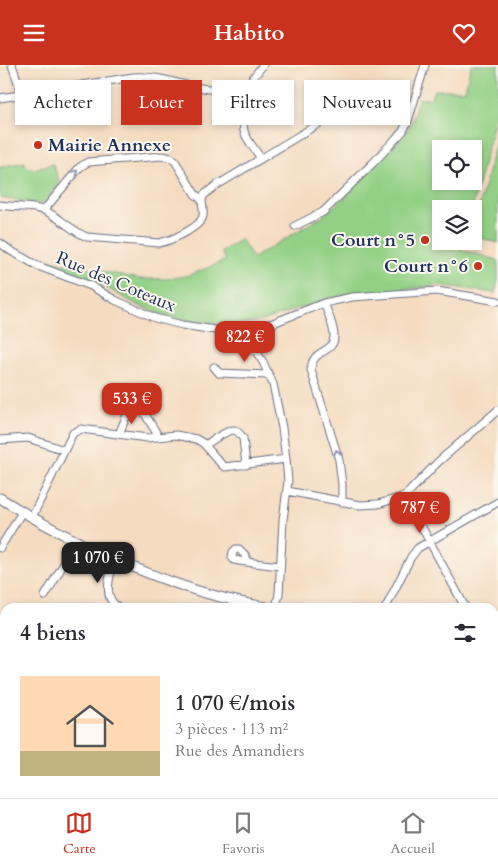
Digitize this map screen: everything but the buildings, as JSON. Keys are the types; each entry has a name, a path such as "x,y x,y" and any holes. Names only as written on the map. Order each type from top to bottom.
{"street":[{"path":"12,65 17,80"},
{"path":"252,80 263,65"},
{"path":"294,227 323,212 374,163 403,131 408,121 424,65"},
{"path":"111,80 145,76 212,89"},
{"path":"0,99 15,96"},
{"path":"0,205 33,207 44,210 80,235 87,237 159,243 174,238 200,222 203,217 202,200 208,191 336,113 346,109 364,107 412,105"},
{"path":"244,125 244,130 261,159"},
{"path":"44,210 84,164 93,161 162,156 175,161 195,194 202,200"},
{"name":"Rue des Coteaux","path":"0,243 38,266 90,286 155,319 245,336"},
{"path":"277,603 288,481 286,459 273,384 258,354 245,336 255,330 324,303 352,297 437,291 498,301"},
{"path":"324,303 334,332 333,342 327,350 316,356 311,364 311,370 339,460 342,501"},
{"path":"214,367 218,373 269,375"},
{"path":"119,434 131,405 134,403 140,407 158,437"},
{"path":"286,491 360,505 378,504 405,495 438,462 498,410"},
{"path":"32,517 73,433 80,429 147,438 176,435 200,441 225,467 286,459"},
{"path":"205,445 229,431 235,431 243,437 246,465"},
{"path":"0,440 28,438 64,450"},
{"path":"405,495 463,603"},
{"path":"0,499 77,541 141,571 197,591 249,603"},
{"path":"388,603 413,552 498,502"},
{"path":"0,548 22,511"},
{"path":"45,596 77,541"},
{"path":"112,603 109,598 110,576 116,559"},
{"path":"246,562 280,566"}],"green space":[{"path":"471,65 498,65 498,106 482,169 482,140 432,140 432,190 477,190 474,200 432,200 432,250 461,250 498,260 498,281 495,293 439,285 387,292 355,293 330,298 262,321 234,325 166,317 137,305 96,282 47,263 48,260 140,279 168,279 190,275 226,260 221,252 241,239 253,258 323,216 349,193 406,133 413,119 418,99 431,98 434,90 465,90"},
{"path":"498,133 498,243 482,238 481,200"},
{"path":"25,162 26,167 33,169 53,164 60,183 43,204 0,198 0,167"}],"place":[{"name":"Mairie Annexe","path":"38,145"},
{"name":"Court n°5","path":"425,240"},
{"name":"Court n°6","path":"478,266"}]}
